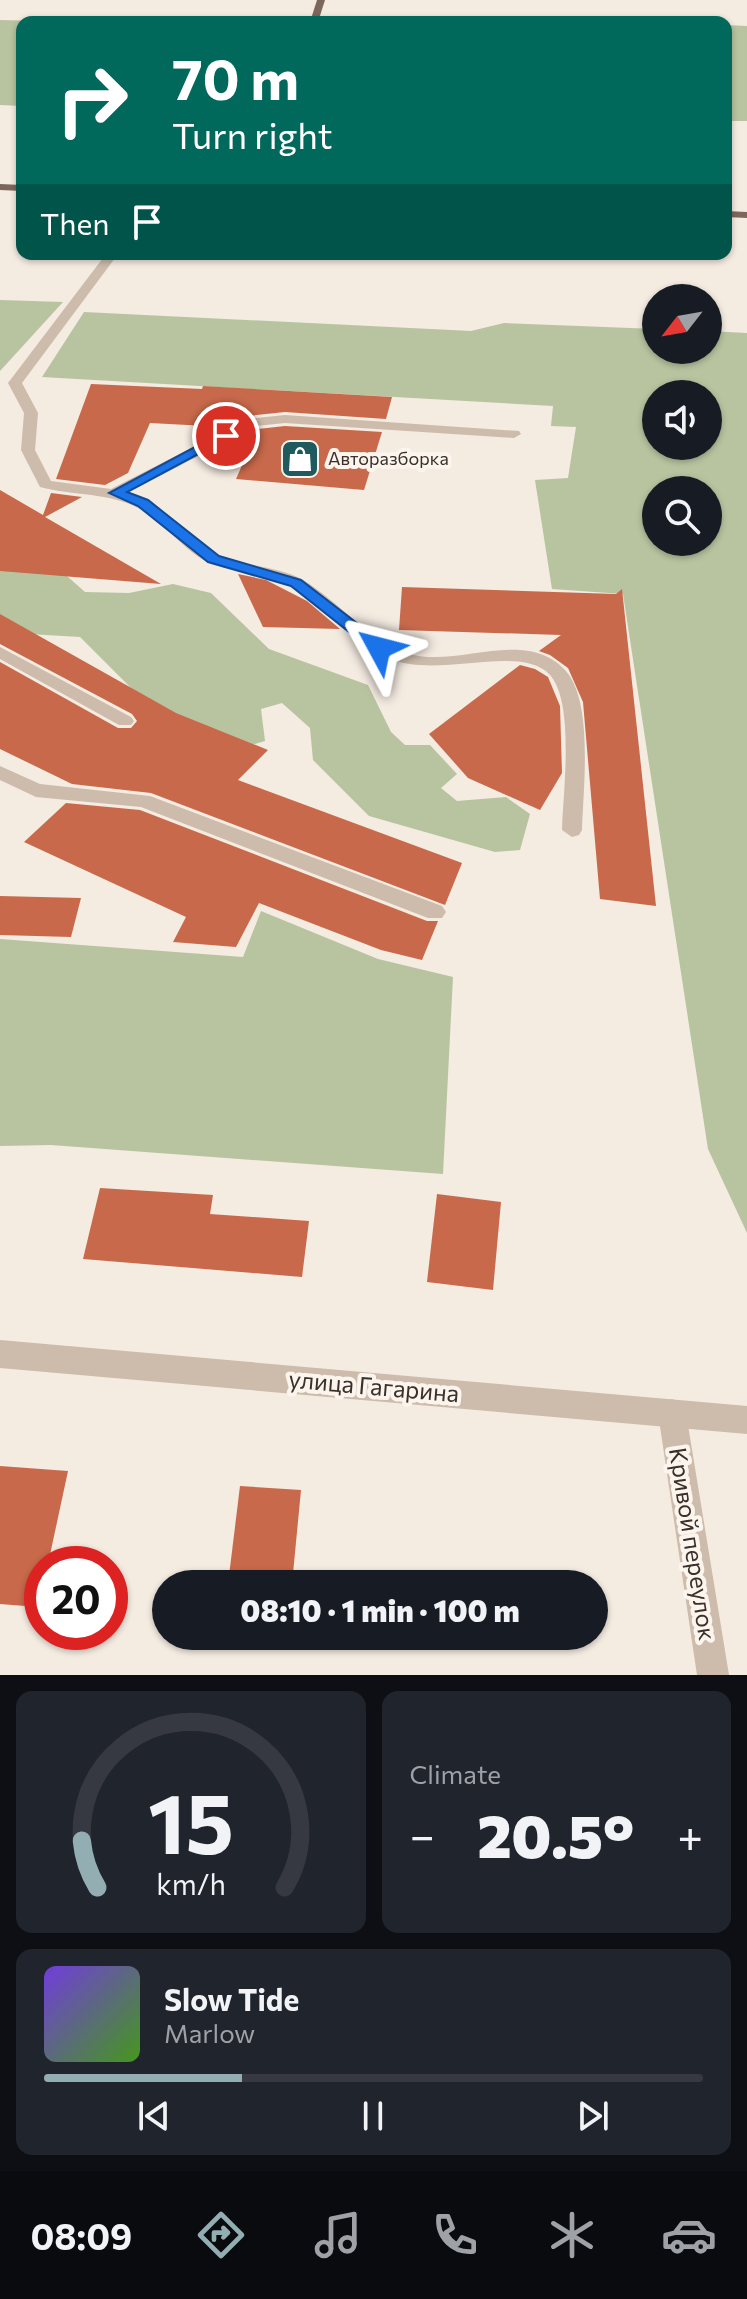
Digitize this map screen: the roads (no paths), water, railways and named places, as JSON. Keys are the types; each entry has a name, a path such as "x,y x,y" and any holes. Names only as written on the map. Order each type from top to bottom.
{"street":[{"path":"735,0 747,0"},
{"path":"107,260 7,387 31,413 28,450 45,484 69,492 116,493 143,503 213,559 296,583 379,648 416,661 506,655 541,661 560,674 573,711 572,830"},
{"path":"116,493 253,422 285,419 514,434"},
{"path":"0,652 125,721"},
{"path":"0,772 36,790 143,801 435,912"},
{"name":"улица Гагарина","path":"0,1354 747,1420"},
{"name":"Кривой переулок","path":"672,1413 713,1675"}],"place":[{"name":"Авторазборка","path":"300,459"}]}
